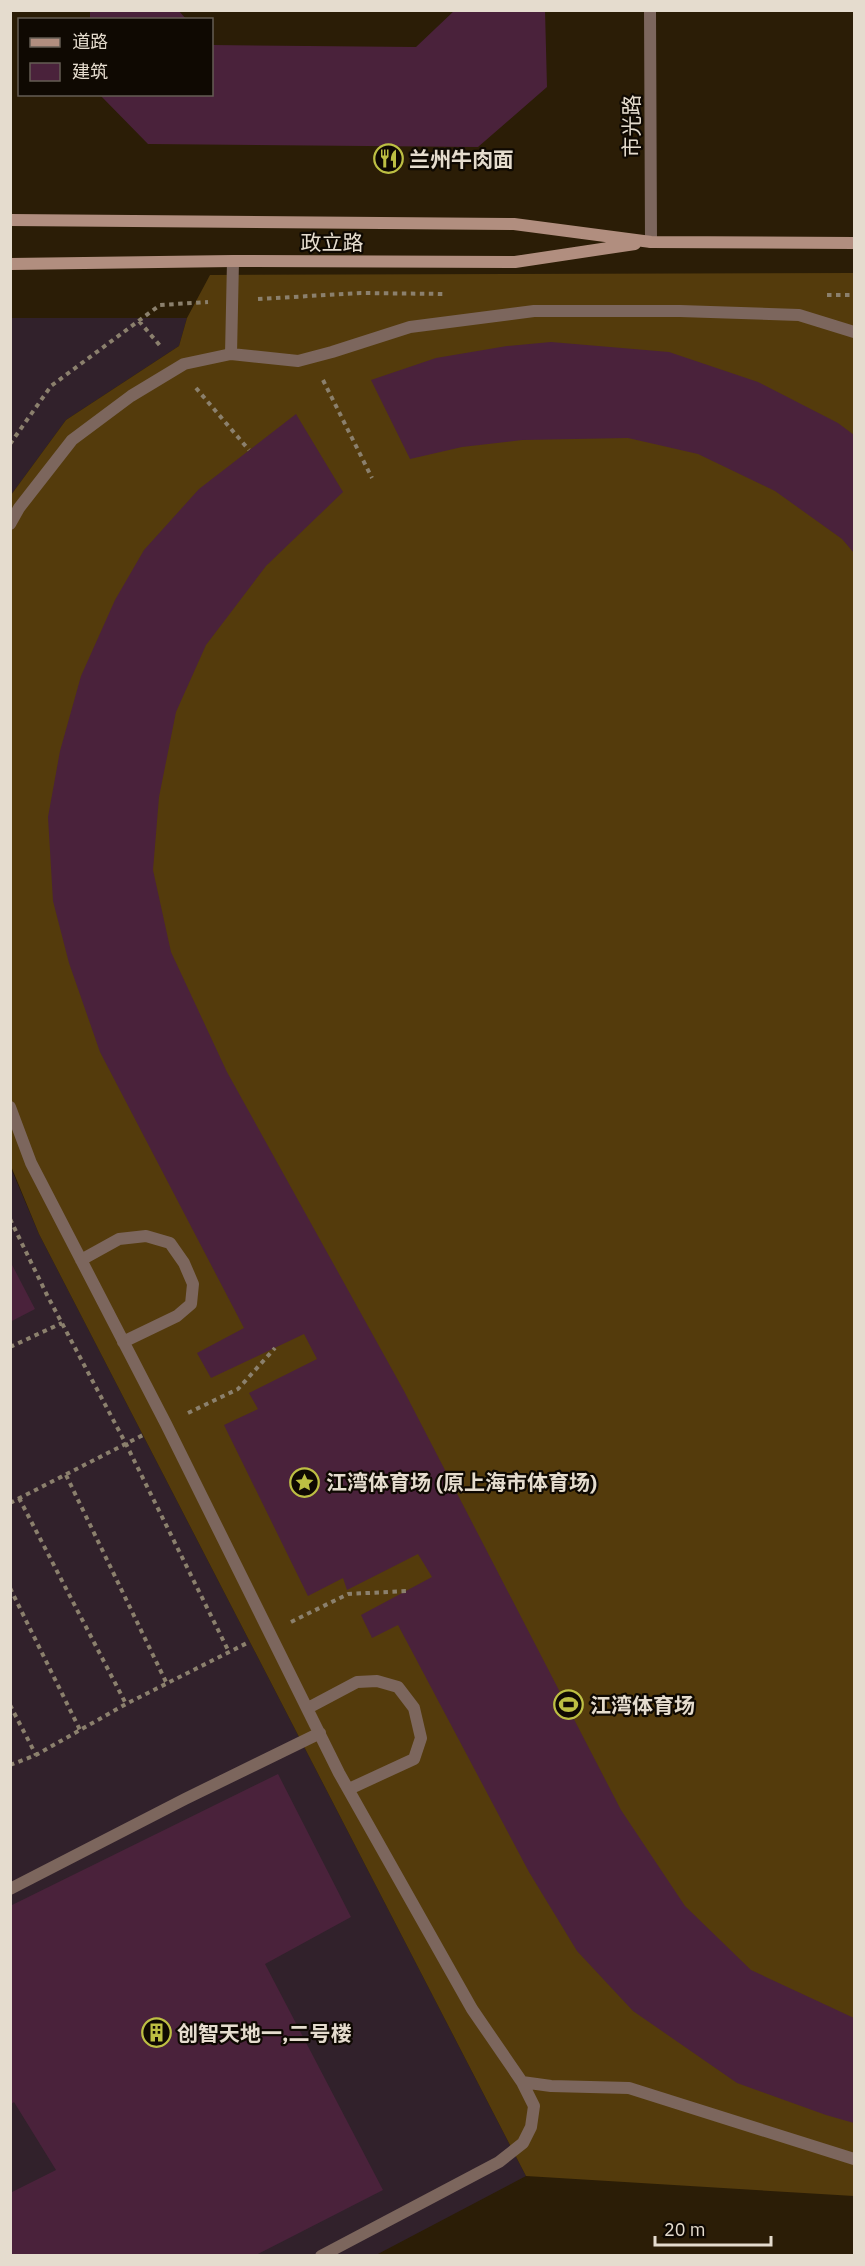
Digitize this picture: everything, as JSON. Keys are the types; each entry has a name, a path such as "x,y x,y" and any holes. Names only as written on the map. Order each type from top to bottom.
{"main road":[{"name":"政立路","path":"10,220 514,224 651,242 855,243"},
{"name":"政立路","path":"10,264 233,261 515,262 651,242"}],"street":[{"name":"市光路","path":"650,10 651,242"},
{"path":"231,354 233,261"},
{"path":"10,524 19,508 72,440 131,396 184,364 231,354 298,360 410,327 534,310 680,310 799,315 855,332"},
{"path":"10,1107 31,1162 349,1789 472,2009 522,2082 534,2106 531,2127 523,2143 499,2162 321,2256"},
{"path":"81,1260 119,1239 146,1236 170,1243 184,1263 193,1284 191,1304 177,1316 123,1342"},
{"path":"308,1708 357,1682 377,1681 398,1687 414,1708 421,1738 414,1759 349,1789"},
{"path":"10,1889 320,1733"},
{"path":"522,2082 551,2086 629,2088 855,2159"}],"path":[{"path":"312,357 372,478"},
{"path":"10,1220 230,1652"},
{"path":"10,1347 62,1323"},
{"path":"238,1389 275,1348"},
{"path":"10,1503 126,1444"},
{"path":"66,1474 167,1684"},
{"path":"19,1498 126,1704"},
{"path":"10,1588 80,1730"},
{"path":"348,1594 406,1590"},
{"path":"10,1765 36,1755 126,1704 210,1661"},
{"path":"10,1706 36,1755"}],"shaded area":[{"name":"江湾体育场","path":"854,273 854,2196 526,2176 39,1234 11,1166 11,495 66,420 179,346 187,318 210,275"},
{"path":"11,318 187,318 179,346 66,420 11,495"},
{"path":"10,1166 39,1234 526,2176 376,2255 11,2255"}],"building":[{"path":"90,10 178,10 185,18 90,18"},
{"path":"455,10 545,10 547,87 478,147 148,144 101,96 213,96 213,45 416,47"},
{"path":"551,342 669,352 758,382 838,423 854,435 854,553 842,539 775,491 698,454 628,438 522,440 462,447 410,459 371,380 436,358 507,346"},
{"name":"江湾体育场","path":"296,414 343,492 266,566 206,645 176,712 159,797 153,870 171,952 227,1072 404,1391 621,1810 685,1906 751,1970 854,2018 854,2123 737,2083 633,2011 577,1951 529,1872 398,1625 372,1638 361,1615 432,1577 418,1554 347,1590 343,1578 308,1596 224,1425 258,1409 249,1393 317,1359 304,1334 211,1378 197,1353 244,1328 100,1052 69,963 53,901 48,817 60,751 81,676 115,600 144,550 199,489"},
{"path":"10,1261 35,1309 10,1322"},
{"name":"创智天地一,二号楼","path":"278,1774 351,1917 265,1964 383,2190 254,2256 10,2256 10,2193 56,2170 14,2102 10,2105 10,1906"}],"place":[{"name":"兰州牛肉面","path":"388,159"},
{"name":"江湾体育场 (原上海市体育场)","path":"305,1482"},
{"name":"江湾体育场","path":"569,1705"},
{"name":"创智天地一,二号楼","path":"156,2033"}]}
